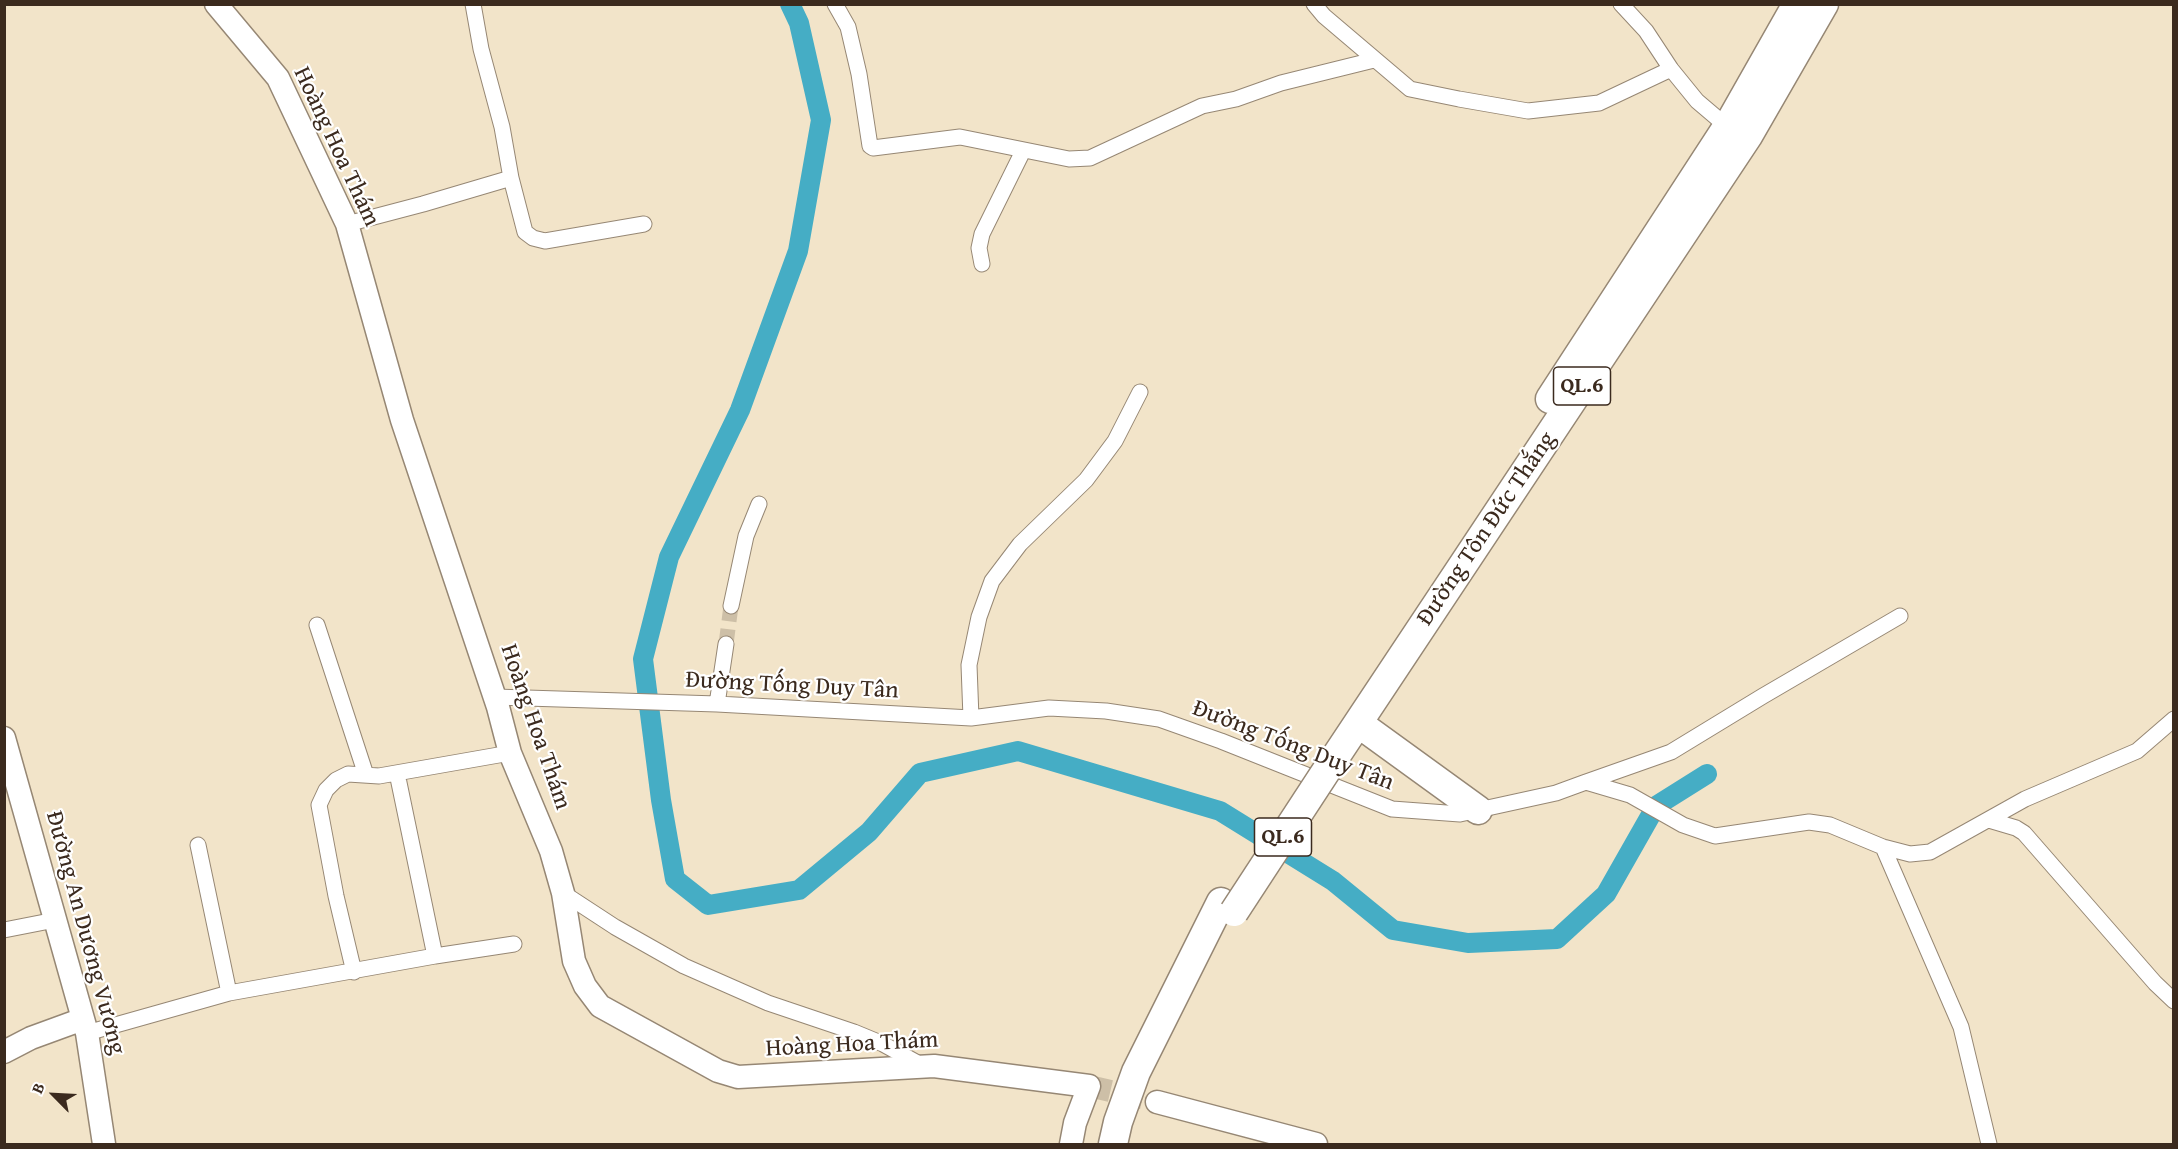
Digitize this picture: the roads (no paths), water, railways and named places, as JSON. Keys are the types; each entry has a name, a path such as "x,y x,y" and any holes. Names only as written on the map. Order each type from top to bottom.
{"highway":[{"name":"Đường Tôn Đức Thắng","path":"1113,1144 1118,1122 1136,1072 1162,1017 1227,907 1325,758 1729,124 1797,4"},
{"name":"Đường Tôn Đức Thắng","path":"1325,758 1358,723 1748,136 1824,4"},
{"path":"1358,723 1478,810"}],"street":[{"name":"Hoàng Hoa Thám","path":"216,4 278,78 346,224 402,420 495,697 510,753 551,851 563,893 574,961 585,986 600,1006 718,1071 738,1077 934,1066 1089,1086 1075,1124 1071,1144"},
{"path":"473,4 480,49 502,127 511,178 525,232 533,238 545,241 644,224"},
{"path":"835,4 848,27 859,74 871,148 960,136 1069,159 1090,158 1202,106 1236,99 1281,83 1374,60"},
{"path":"1314,4 1324,16 1410,89 1528,111 1599,103 1671,69"},
{"path":"1621,4 1646,32 1671,69 1697,101 1729,124"},
{"path":"982,264 979,248 982,234 1023,151"},
{"path":"346,224 511,178"},
{"path":"971,718 969,664 979,617 992,581 1020,544 1086,480 1115,441 1140,392"},
{"path":"731,606 746,536 759,504"},
{"name":"Đường Tống Duy Tân","path":"495,697 717,704 971,718 1049,708 1106,711 1159,719 1221,741 1392,809 1460,814 1556,793 1671,752 1900,616"},
{"path":"317,625 366,775"},
{"path":"717,704 726,644"},
{"path":"1586,782 1630,795 1683,825 1715,836 1809,822 1830,825 1883,847 1910,854 1930,852 2025,799 2137,751 2174,719"},
{"name":"Đường An Dương Vương","path":"4,738 85,1026 104,1144"},
{"path":"354,972 336,896 319,805 326,790 336,780 348,774 397,773 510,753"},
{"path":"397,773 435,956"},
{"path":"1989,820 2016,828 2024,833 2155,983 2174,1001"},
{"path":"198,845 229,993"},
{"path":"1883,847 1961,1027 1989,1144"},
{"path":"563,893 615,927 684,966 768,1003 883,1044 923,1066"},
{"path":"4,930 55,920"},
{"path":"4,1052 31,1038 229,993 514,944"},
{"path":"1157,1102 1316,1144"}],"waterway":[{"path":"790,4 799,23 821,120 798,251 740,410 669,557 643,659 661,800 675,879 708,905 799,890 869,832 920,773 1018,751 1220,811 1333,881 1393,930 1468,943 1557,939 1606,894 1656,806 1707,774"}],"tunnel":[{"path":"726,644 731,606"},
{"path":"1089,1086 1157,1102"}]}
